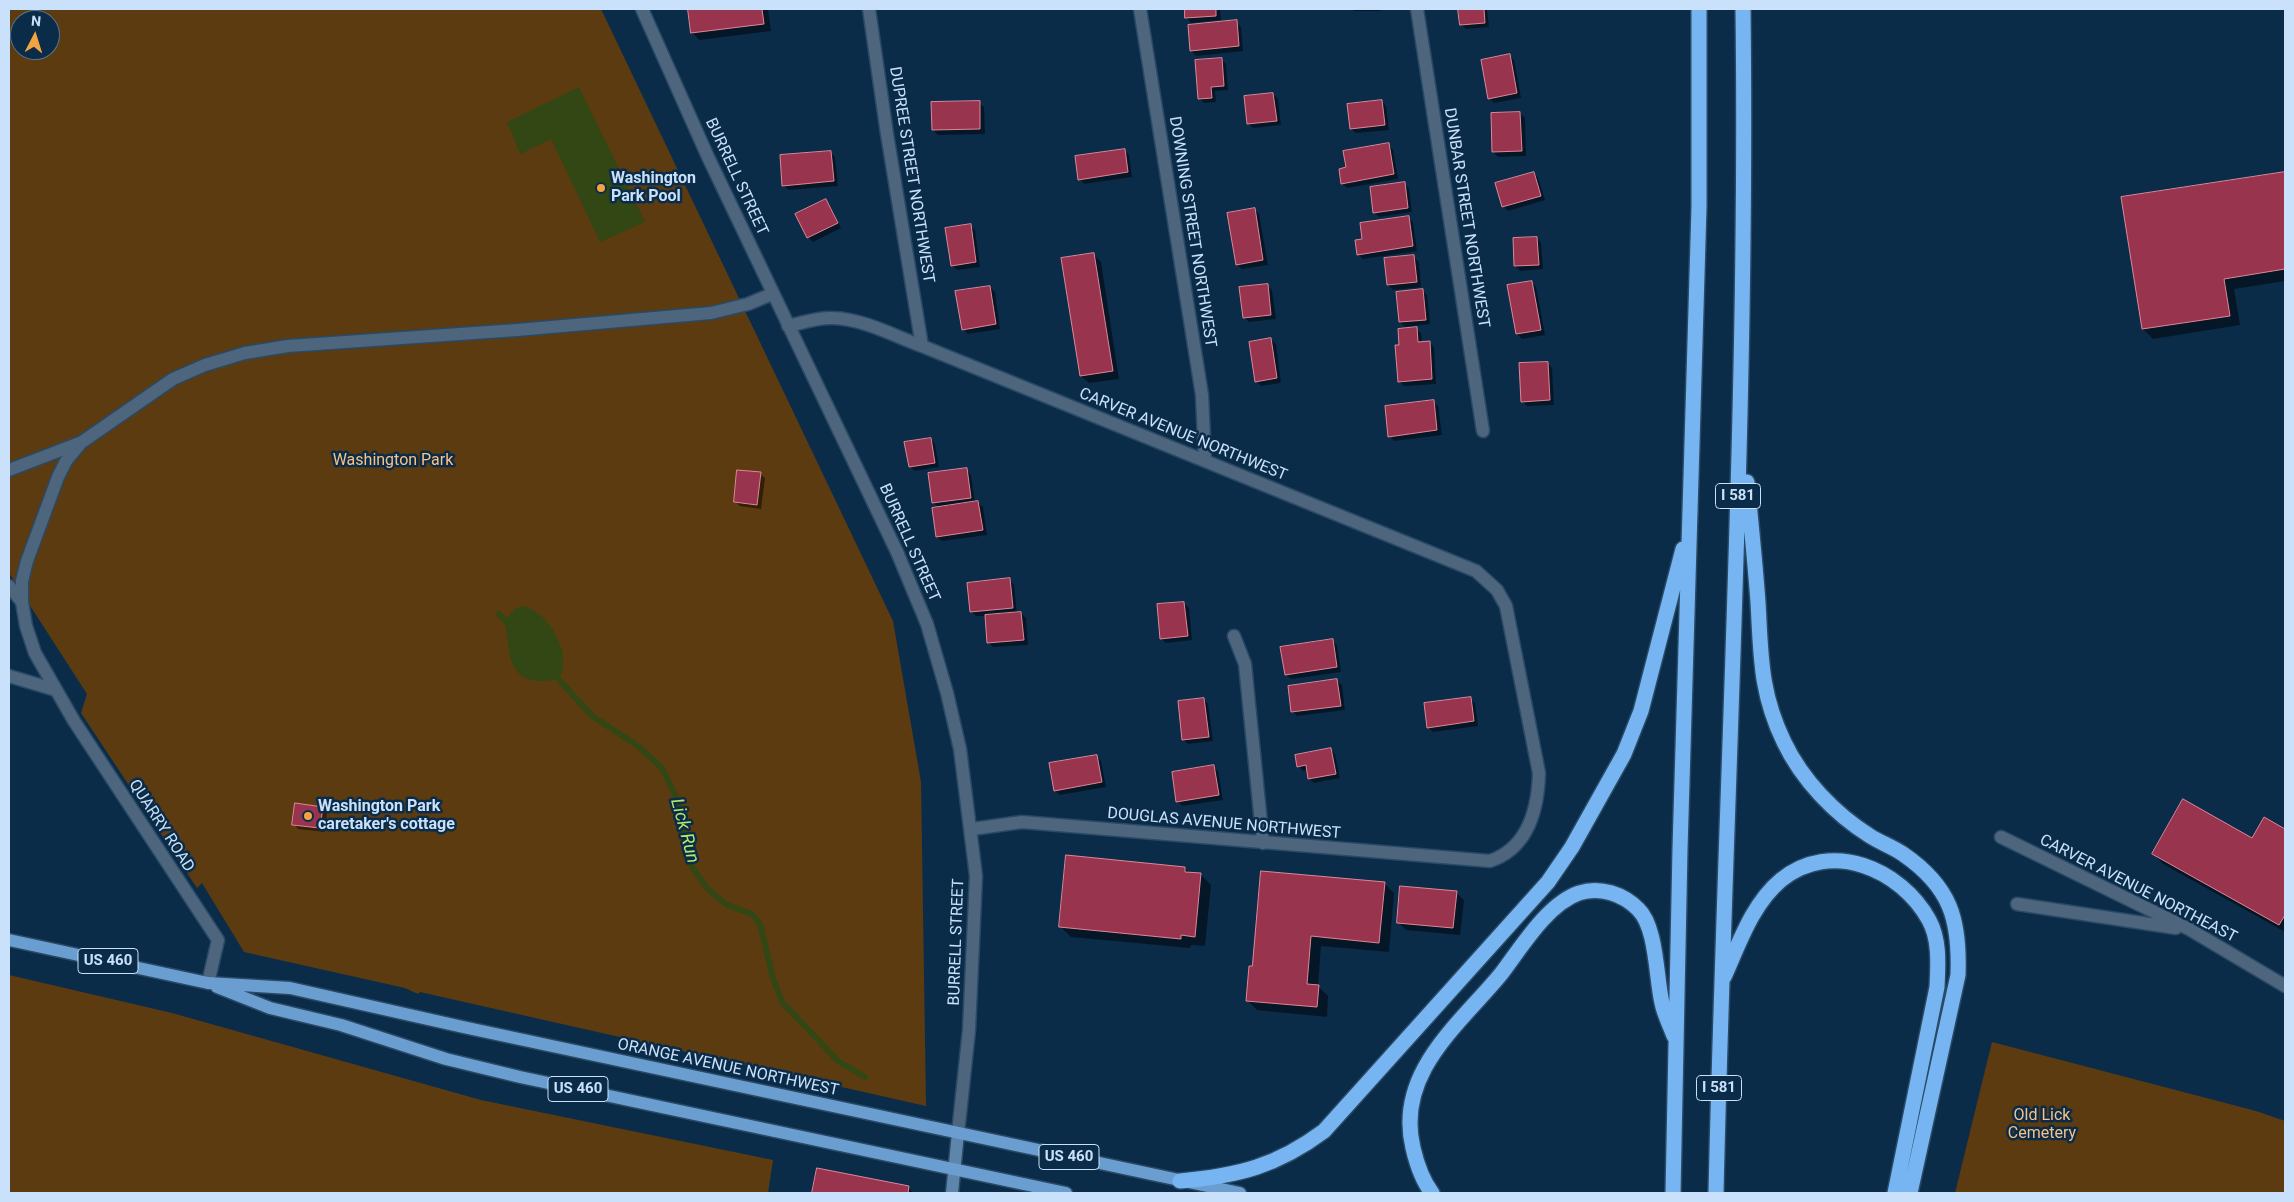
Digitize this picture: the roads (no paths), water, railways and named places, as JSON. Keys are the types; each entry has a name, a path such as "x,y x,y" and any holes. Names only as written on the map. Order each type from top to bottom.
{"highway":[{"name":"I 581","path":"1673,1193 1699,207 1699,9"},
{"name":"I 581","path":"1716,1193 1721,983 1741,420 1743,9"},
{"path":"1741,420 1758,603 1762,677 1775,722 1784,744 1816,790 1842,815 1870,836 1902,853 1930,878 1949,903 1957,926 1959,942 1958,974 1910,1193"},
{"path":"1180,1181 1217,1178 1252,1171 1280,1160 1324,1131 1548,882 1572,847 1624,754 1641,711 1690,523"},
{"path":"1721,983 1757,909 1782,880 1799,869 1820,862 1839,861 1864,864 1898,882 1916,900 1930,921 1934,935 1938,961 1937,987 1895,1193"},
{"path":"1432,1193 1417,1164 1410,1137 1410,1113 1415,1090 1424,1067 1441,1041 1497,978 1553,909 1565,899 1580,892 1595,890 1611,892 1627,899 1640,910 1652,938 1662,1006 1677,1045"}],"main road":[{"name":"ORANGE AVENUE NORTHWEST","path":"9,940 208,983 290,988 472,1030 1240,1193"},
{"name":"ORANGE AVENUE NORTHWEST","path":"208,983 270,1008 341,1025 446,1059 530,1079 1066,1193"},
{"path":"952,1193 958,1133"}],"street":[{"name":"BURRELL STREET","path":"642,9 772,294 897,552 927,624 960,749 972,829 976,886 969,1030 958,1133"},
{"name":"DUPREE STREET NORTHWEST","path":"869,9 887,134 922,346"},
{"name":"DOWNING STREET NORTHWEST","path":"1140,9 1202,395 1205,460"},
{"name":"DUNBAR STREET NORTHWEST","path":"1417,9 1483,431"},
{"path":"9,470 82,442 173,379 205,366 245,354 288,346 525,330 712,313 748,304 772,294"},
{"name":"CARVER AVENUE NORTHWEST","path":"788,326 815,319 854,320 1205,460 1476,571 1497,590 1506,606 1539,773 1538,797 1530,826 1503,857 1490,862 1473,860"},
{"name":"QUARRY ROAD","path":"82,442 66,461 54,486 27,561 22,581 22,602 26,626 35,653 56,690 135,816 218,940 208,983"},
{"path":"9,586 22,602"},
{"path":"1234,636 1245,664 1263,843"},
{"path":"9,676 56,690"},
{"name":"DOUGLAS AVENUE NORTHWEST","path":"972,829 1022,822 1473,860"},
{"name":"CARVER AVENUE NORTHEAST","path":"2001,837 2189,929 2285,986"},
{"path":"2017,904 2189,929"}],"waterway":[{"name":"Lick Run","path":"499,614 510,626"},
{"name":"Lick Run","path":"554,674 592,716 638,746 662,768 677,799 692,867 708,889 727,905 752,914 760,924 773,978 782,1002 838,1061 865,1077"}],"place":[{"name":"Washington Park Pool","path":"601,188"},
{"name":"Washington Park caretaker's cottage","path":"308,816"}],"park label":[{"name":"Washington Park","path":"393,461"},
{"name":"Old Lick Cemetery","path":"2042,1125"}]}
